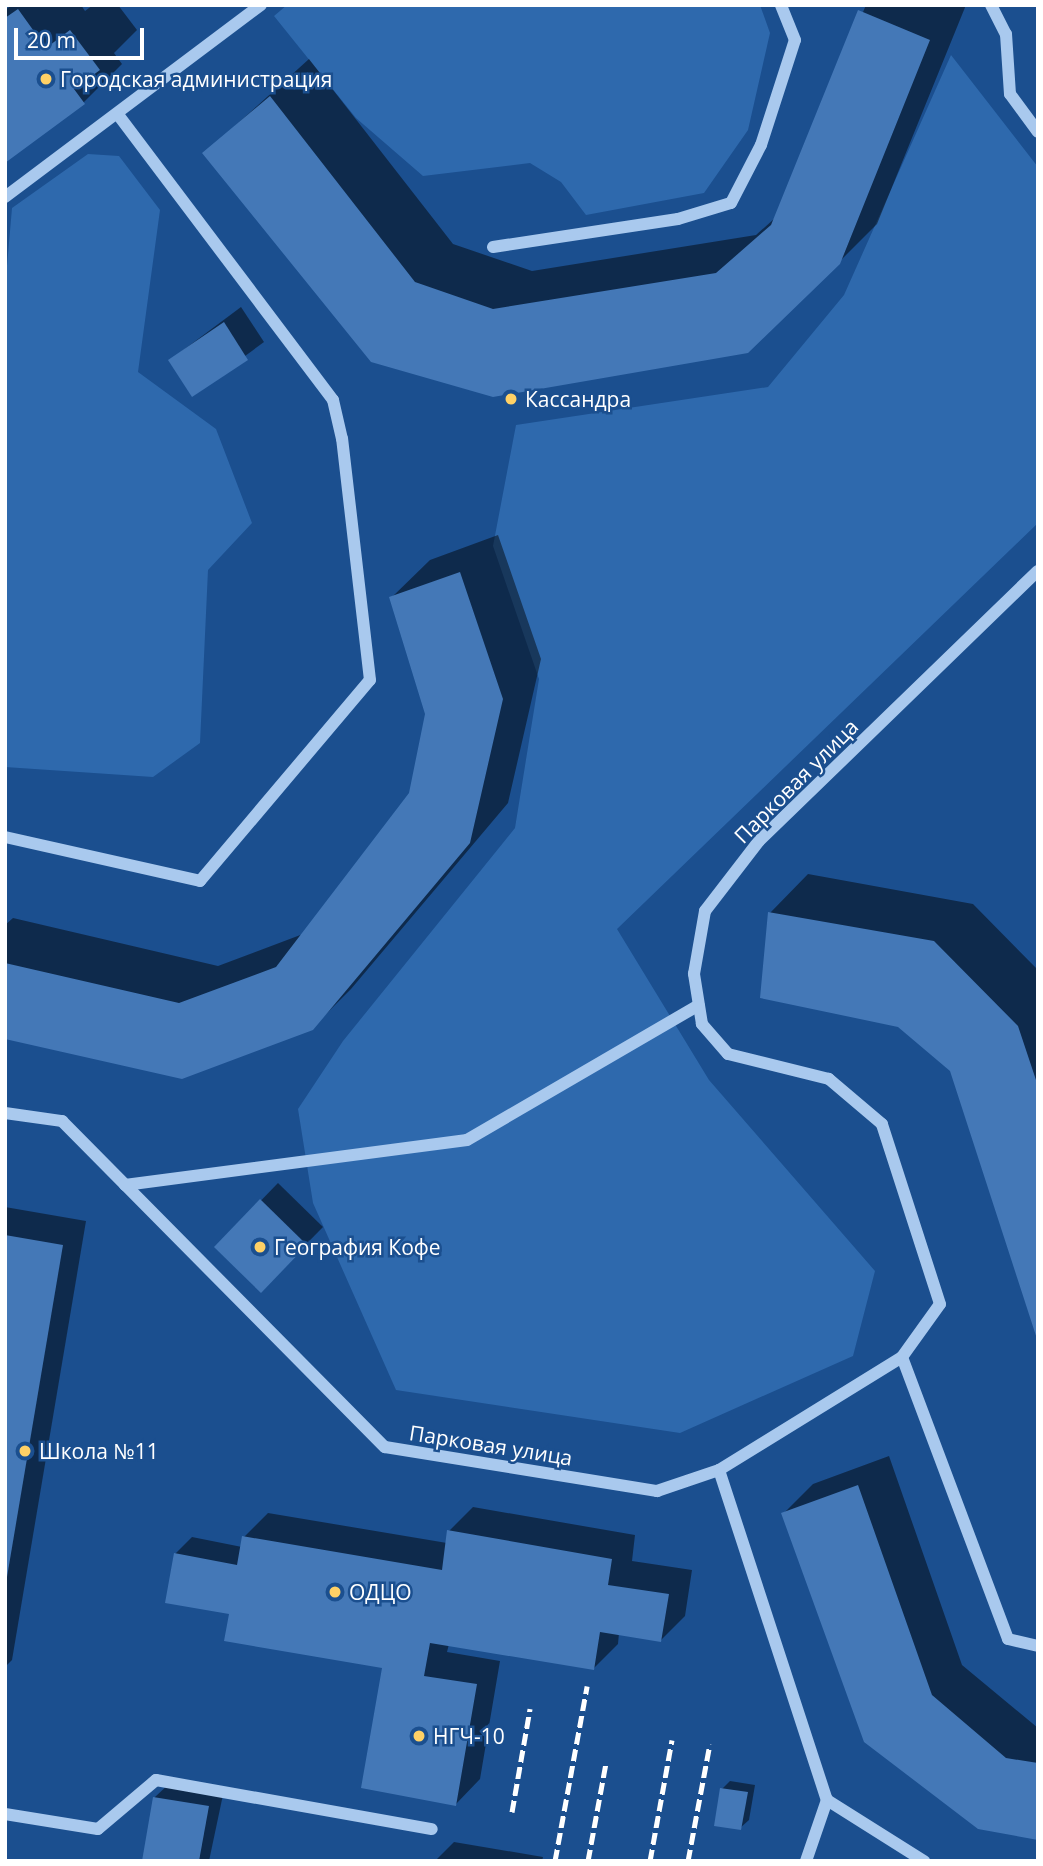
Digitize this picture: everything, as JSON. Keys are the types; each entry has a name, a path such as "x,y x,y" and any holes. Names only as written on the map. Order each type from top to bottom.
{"street":[{"path":"5,197 118,115 261,5"},
{"path":"492,247 678,219 731,203 761,145 795,40 781,5"},
{"path":"991,5 1006,34 1010,94 1038,132"},
{"path":"5,837 200,881 370,680 342,439 333,400 118,115"},
{"name":"Парковая улица","path":"5,1112 62,1121 385,1447 657,1491 719,1469 902,1357 940,1304 882,1124 829,1079 728,1054 702,1024 694,974 705,911 759,841 1038,571"},
{"path":"125,1185 467,1140 699,1005"},
{"path":"902,1357 1007,1639 1038,1646"},
{"path":"719,1469 827,1800 806,1861"},
{"path":"5,1814 98,1829 156,1780 432,1829"},
{"path":"827,1800 924,1861"}],"shaded area":[{"path":"287,5 760,5 770,33 748,130 704,193 586,215 561,182 530,163 423,176 356,118 274,16"},
{"path":"951,55 1038,167 1038,523 617,929 709,1080 875,1271 853,1356 680,1433 396,1390 313,1203 298,1109 343,1041 515,828 539,679 493,546 516,425 768,387 844,295"},
{"path":"88,154 119,156 160,210 138,372 216,429 252,523 208,570 200,743 153,777 5,767 5,289 12,208"}],"building":[{"name":"Городская администрация","path":"18,9 46,48 70,30 100,70 74,89 85,104 5,163 5,18"},
{"path":"858,10 930,40 840,264 748,353 493,397 371,362 202,153 270,96 415,282 493,309 716,273 771,225"},
{"path":"224,322 248,360 192,397 168,360"},
{"path":"460,572 503,699 470,843 313,1030 182,1079 5,1039 5,963 179,1003 276,967 409,793 425,714 389,597"},
{"path":"768,912 934,941 1018,1026 1038,1086 1038,1342 950,1071 898,1027 760,998"},
{"path":"260,1199 307,1245 261,1293 214,1247"},
{"path":"5,1235 63,1245 7,1577 5,1576"},
{"path":"858,1485 932,1695 1006,1758 1038,1763 1038,1840 978,1829 864,1742 781,1513"},
{"path":"447,1530 612,1559 608,1585 669,1594 661,1642 600,1632 594,1670 430,1643 424,1676 477,1684 456,1806 361,1788 382,1668 224,1641 229,1614 165,1603 174,1553 237,1565 242,1536 442,1570"},
{"path":"720,1788 748,1792 741,1830 714,1826"},
{"path":"153,1797 209,1806 199,1861 142,1861"}],"railway":[{"path":"555,1861 587,1686"},
{"path":"512,1812 530,1709"},
{"path":"650,1861 672,1740"},
{"path":"688,1861 710,1744"},
{"path":"588,1861 606,1763"}],"place":[{"name":"Городская администрация","path":"46,79"},
{"name":"Кассандра","path":"511,399"},
{"name":"География Кофе","path":"260,1247"},
{"name":"Школа №11","path":"25,1451"},
{"name":"ОДЦО","path":"335,1592"},
{"name":"НГЧ-10","path":"419,1736"}]}
